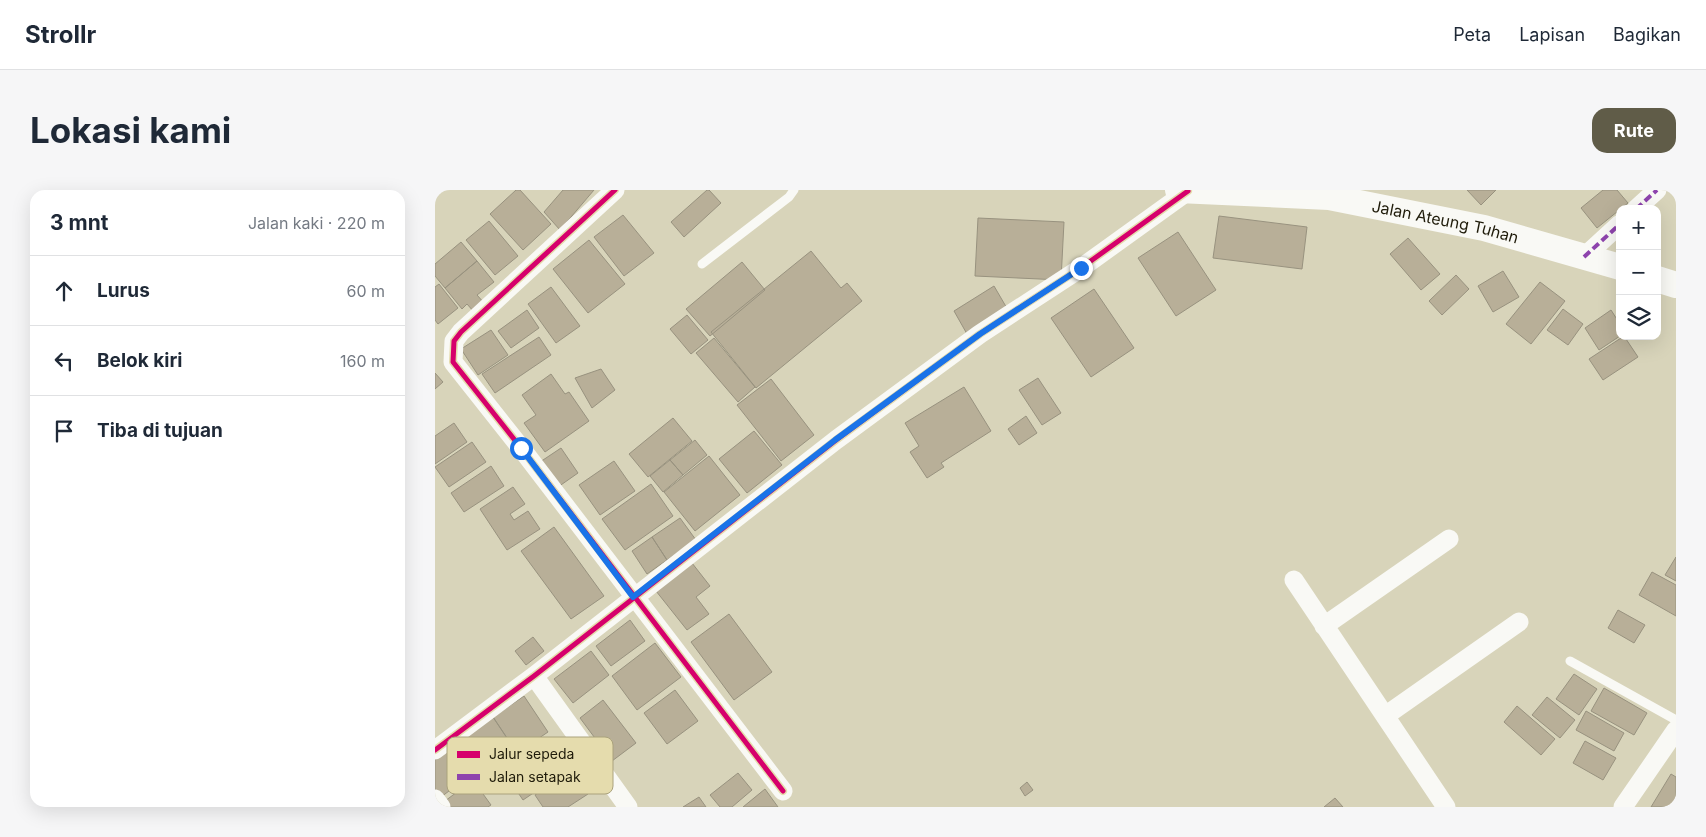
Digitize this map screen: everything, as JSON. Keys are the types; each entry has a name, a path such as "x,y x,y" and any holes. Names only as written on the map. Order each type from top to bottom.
{"street":[{"path":"615,190 461,332 454,341 453,362 783,791"},
{"path":"1640,205 1657,190"},
{"path":"452,737 534,676 835,440 980,334 1081,268 1183,191"},
{"name":"Jalan Ateung Tuhan","path":"1183,191 1330,194 1484,228 1616,266"},
{"path":"1584,257 1616,228"},
{"path":"1661,280 1676,284"},
{"path":"1324,626 1449,539"},
{"path":"1294,580 1446,807"},
{"path":"1385,716 1519,622"},
{"path":"534,676 578,737"},
{"path":"1623,807 1676,730"},
{"path":"435,750 447,741"},
{"path":"613,786 628,807"},
{"path":"435,799 441,807"}],"lane":[{"path":"702,264 789,197 794,190"},
{"path":"1570,660 1676,720"}],"building":[{"path":"516,190 520,190 551,224 523,250 490,214"},
{"path":"563,190 594,190 560,230 544,212"},
{"path":"707,190 721,203 684,237 671,222"},
{"path":"1467,190 1496,190 1481,205"},
{"path":"1603,190 1617,190 1628,203 1626,205 1616,205 1616,213 1597,228 1581,208"},
{"path":"623,215 654,253 624,276 594,237"},
{"path":"1219,216 1307,227 1302,269 1213,258"},
{"path":"978,218 1064,222 1061,280 975,276"},
{"path":"489,221 518,256 495,275 466,240"},
{"path":"1178,232 1216,290 1176,316 1138,258"},
{"path":"1408,238 1440,274 1421,290 1390,254"},
{"path":"589,240 625,284 588,313 553,269"},
{"path":"461,242 477,261 445,288 435,276 435,264"},
{"path":"811,251 841,288 847,283 862,301 756,388 711,332"},
{"path":"477,261 494,282 477,295 485,304 474,312 467,304 462,309 445,288"},
{"path":"742,262 765,290 710,336 686,309"},
{"path":"1503,271 1519,297 1493,312 1478,286"},
{"path":"1456,275 1469,289 1442,315 1429,301"},
{"path":"1540,282 1565,301 1531,344 1506,324"},
{"path":"439,284 458,308 438,324 435,320 435,287"},
{"path":"994,286 1008,310 967,334 954,311"},
{"path":"551,287 580,326 556,343 528,304"},
{"path":"1094,289 1134,348 1091,377 1051,318"},
{"path":"1563,309 1583,324 1568,345 1547,330"},
{"path":"527,310 539,328 511,348 498,331"},
{"path":"1611,310 1616,318 1616,339 1599,350 1585,328"},
{"path":"687,315 708,340 691,354 670,329"},
{"path":"491,330 508,355 478,375 461,349"},
{"path":"539,337 551,355 495,393 482,374"},
{"path":"714,338 755,387 738,402 696,353"},
{"path":"1618,340 1627,340 1638,357 1603,380 1589,359"},
{"path":"601,369 615,390 592,408 575,378"},
{"path":"435,373 443,382 435,389"},
{"path":"551,374 565,394 569,392 589,421 545,452 524,423 536,415 522,395"},
{"path":"1038,378 1061,413 1042,425 1019,390"},
{"path":"771,379 814,435 781,461 737,405"},
{"path":"964,387 991,431 941,463 944,467 927,478 910,452 919,446 905,423"},
{"path":"1026,416 1037,433 1019,445 1008,429"},
{"path":"673,418 692,441 648,477 629,454"},
{"path":"454,423 467,442 435,464 435,436"},
{"path":"754,431 782,465 747,493 719,459"},
{"path":"695,440 707,455 683,475 670,460"},
{"path":"472,442 486,462 449,487 435,467"},
{"path":"561,448 578,473 558,487 540,462"},
{"path":"709,456 740,495 695,531 664,492"},
{"path":"670,460 683,475 663,492 650,476"},
{"path":"614,461 635,491 600,515 579,485"},
{"path":"491,466 504,486 464,512 451,493"},
{"path":"651,484 673,516 625,550 602,519"},
{"path":"513,487 525,504 510,514 514,520 528,511 540,529 507,550 480,509"},
{"path":"680,518 696,540 667,560 652,537"},
{"path":"554,527 604,596 571,619 521,551"},
{"path":"652,537 667,560 647,574 632,551"},
{"path":"1676,557 1676,581 1665,575"},
{"path":"692,563 710,586 696,597 709,614 687,630 656,591"},
{"path":"1652,572 1676,585 1676,616 1639,595"},
{"path":"1618,610 1645,625 1634,643 1608,628"},
{"path":"729,614 772,672 734,700 691,642"},
{"path":"630,620 645,641 611,666 596,646"},
{"path":"533,637 544,651 526,665 515,651"},
{"path":"655,643 681,677 637,710 612,676"},
{"path":"591,651 609,675 573,703 554,679"},
{"path":"1574,674 1597,689 1579,715 1556,699"},
{"path":"1604,688 1647,713 1634,735 1591,711"},
{"path":"675,690 698,721 667,744 644,713"},
{"path":"524,696 548,732 541,737 506,737 493,717"},
{"path":"1547,697 1575,720 1560,738 1532,715"},
{"path":"603,700 636,743 613,760 613,737 594,737 580,718"},
{"path":"1517,706 1555,739 1541,755 1504,722"},
{"path":"1586,711 1624,733 1614,751 1576,730"},
{"path":"493,717 506,737 464,737"},
{"path":"1585,741 1616,758 1603,780 1573,763"},
{"path":"447,750 447,792 441,797 435,789 435,759"},
{"path":"738,773 752,790 732,807 720,807 710,795"},
{"path":"1671,774 1676,777 1676,807 1651,807"},
{"path":"1027,782 1033,790 1025,796 1020,788"},
{"path":"765,789 778,807 743,807"},
{"path":"454,794 483,794 491,805 488,807 450,807 445,801"},
{"path":"519,794 532,794 523,800"},
{"path":"588,794 568,807 543,807 535,795"},
{"path":"699,797 706,807 683,807"},
{"path":"1335,798 1343,807 1324,807"}],"marked path":[{"path":"1640,205 1657,190"},
{"path":"1584,257 1616,228"}],"cycle path":[{"path":"615,190 461,332 454,341 453,362 783,791"},
{"path":"452,737 534,676 836,440 980,334 1081,268 1188,191"},
{"path":"435,750 447,741"}],"route":[{"path":"521,448 633,597 835,440 980,334 1081,268"}]}
